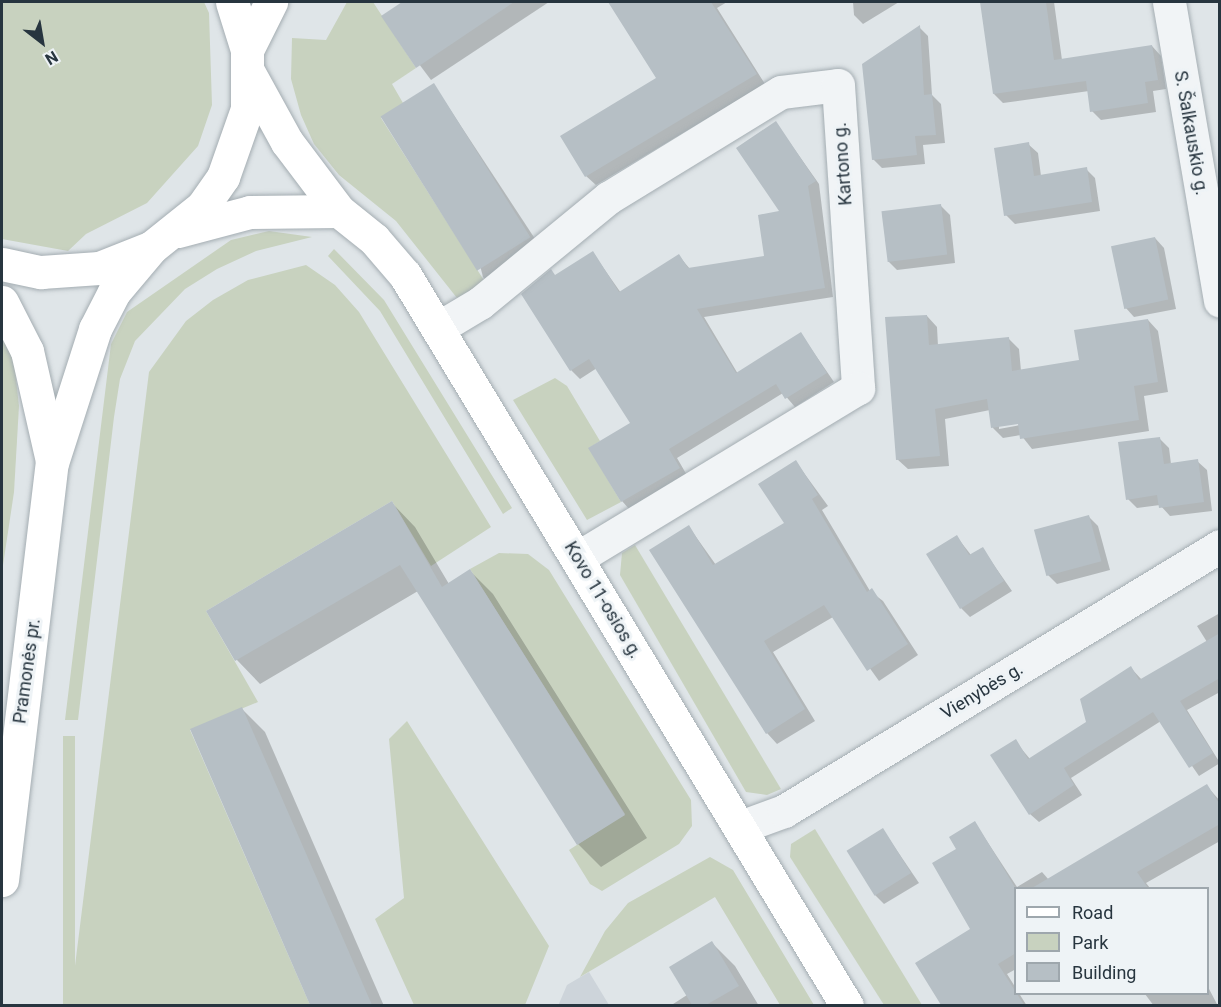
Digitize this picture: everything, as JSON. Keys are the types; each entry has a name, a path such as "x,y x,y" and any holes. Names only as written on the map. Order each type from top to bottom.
{"main road":[{"path":"232,2 248,61"},
{"path":"248,61 272,2"},
{"name":"Kovo 11-osios g.","path":"248,61 287,142 339,211 374,239 405,275 847,1005"},
{"name":"Pramonės pr.","path":"2,880 52,462 95,329 114,292 223,177 245,118 248,61"},
{"path":"2,264 70,272 99,268 164,239 250,212 339,211"},
{"name":"Pramonės pr.","path":"2,302 27,351 52,462"}],"street":[{"name":"S. Šalkauskio g.","path":"1169,2 1220,301"},
{"name":"Kartono g.","path":"438,328 480,303 608,198 771,98 838,85 858,388 577,558"},
{"name":"Vienybės g.","path":"740,827 784,811 1220,546"}],"shaded area":[{"path":"589,972 609,1005 558,1006 567,985"}],"green space":[{"path":"2,2 204,2 209,13 212,105 198,146 147,203 86,234 68,251 2,239"},
{"path":"347,2 373,2 416,68 392,84 403,103 381,118 485,282 457,298 396,221 339,175 314,144 301,115 291,79 292,38 326,40"},
{"path":"269,231 312,237 256,251 217,269 185,289 135,341 120,379 114,417 78,720 65,720 111,344 127,312 231,240"},
{"path":"334,249 384,300 512,508 503,514 380,311 328,256"},
{"path":"306,265 335,285 359,312 491,527 431,566 392,501 206,611 258,702 190,730 310,1005 70,1006 149,372 186,321 213,300 248,280"},
{"path":"2,336 14,361 19,406 14,492 2,572"},
{"path":"555,378 567,386 600,441 589,448 621,502 587,520 513,400"},
{"path":"635,545 781,789 767,795 746,792 620,575 622,553"},
{"path":"499,553 528,554 549,570 691,800 692,826 679,844 602,891 590,884 569,850 625,814 470,569"},
{"path":"407,721 549,946 525,1005 414,1005 375,919 404,898 389,739"},
{"path":"63,736 75,736 75,1006 63,1006"},
{"path":"815,829 922,1005 884,1005 790,857 791,844"},
{"path":"710,857 733,870 814,1005 780,1005 715,897 580,977 605,931 628,903"}],"building":[{"path":"402,2 514,2 416,68 381,16"},
{"path":"608,2 711,2 757,74 585,177 560,136 656,78"},
{"path":"980,2 1046,2 1054,60 1152,45 1158,80 1145,82 1148,103 1090,112 1086,81 993,94"},
{"path":"920,25 924,95 932,94 936,135 915,136 917,155 872,160 862,64"},
{"path":"434,83 530,237 477,271 381,116"},
{"path":"776,121 816,181 808,186 825,288 697,309 736,373 801,332 827,373 785,399 776,384 669,449 680,468 621,502 588,448 630,423 589,359 570,371 521,294 551,269 555,275 593,251 619,292 679,254 688,268 764,256 758,215 779,211 736,148"},
{"path":"1029,142 1034,176 1087,167 1092,202 1004,216 994,148"},
{"path":"941,204 947,255 888,262 881,211"},
{"path":"1155,237 1168,300 1124,309 1111,246"},
{"path":"927,315 929,345 1009,337 1012,371 1079,360 1074,330 1148,319 1158,382 1134,386 1139,420 1020,439 1018,424 991,428 987,399 935,409 940,456 896,460 885,317"},
{"path":"1160,437 1164,464 1198,459 1204,502 1159,508 1157,495 1126,500 1118,442"},
{"path":"796,460 818,495 812,499 867,592 872,588 908,644 867,671 824,605 764,641 805,709 766,734 649,550 689,525 713,565 784,523 758,484"},
{"path":"392,501 442,587 470,569 625,815 577,845 400,565 235,661 206,611"},
{"path":"1089,515 1101,561 1046,576 1034,530"},
{"path":"957,535 969,555 983,547 1004,581 960,609 926,554"},
{"path":"1220,633 1220,678 1180,701 1213,753 1189,768 1153,712 1064,768 1074,785 1029,815 990,755 1016,739 1028,759 1086,722 1080,699 1131,666 1139,680"},
{"path":"242,707 372,1005 310,1005 190,729"},
{"path":"1207,784 1220,805 1220,824 1137,872 1147,887 1034,887"},
{"path":"975,821 1015,887 1014,954 998,964 1014,989 1014,995 1018,995 1024,1005 941,1005 915,963 970,929 932,863 956,849 949,837"},
{"path":"883,828 911,873 875,896 847,851"},
{"path":"712,941 739,986 706,1005 692,1005 669,967"}]}
